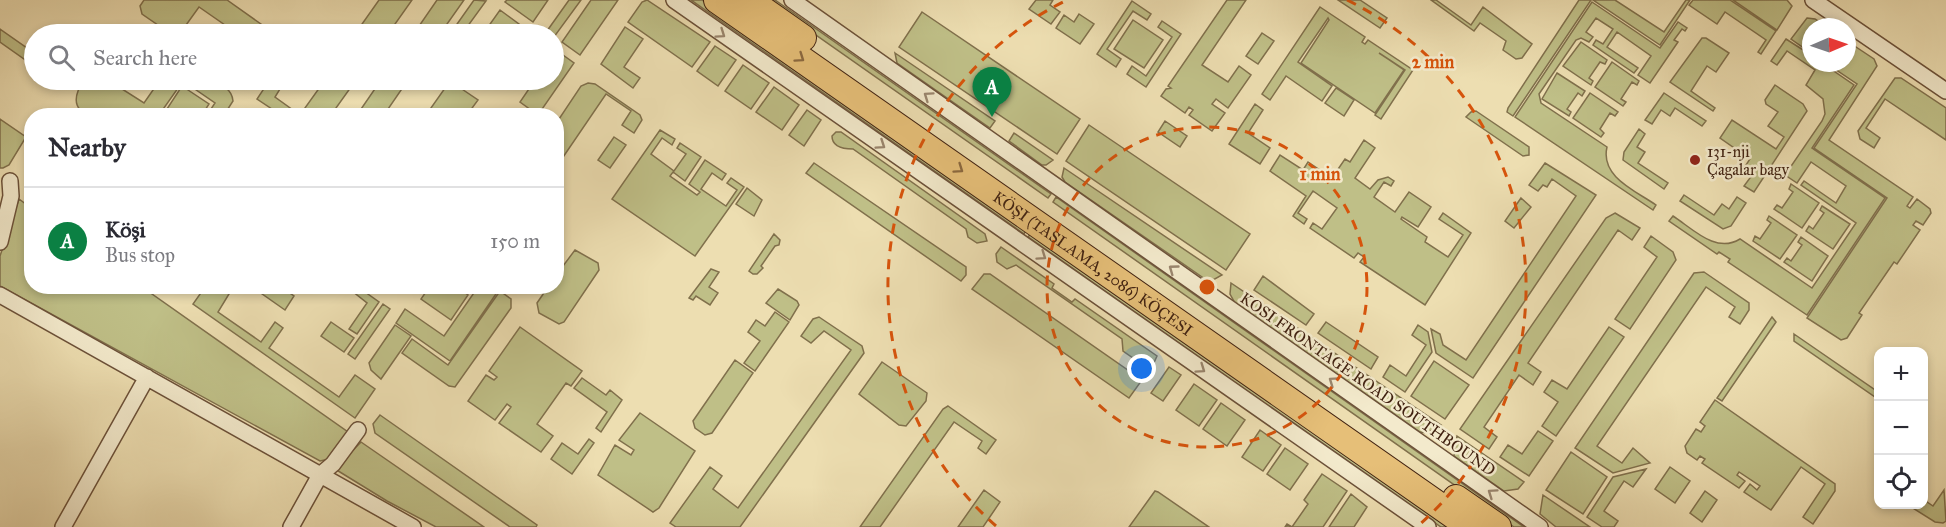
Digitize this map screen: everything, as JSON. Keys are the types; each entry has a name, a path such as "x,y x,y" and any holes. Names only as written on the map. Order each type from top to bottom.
{"main road":[{"name":"KÖŞI (TASLAMA, 2086) KÖÇESI","path":"717,0 1470,527"},
{"name":"KÖŞI (TASLAMA, 2086) KÖÇESI","path":"749,0 1498,527"}],"street":[{"path":"674,0 1428,527"},
{"name":"KOSI FRONTAGE ROAD SOUTHBOUND","path":"792,0 1540,527"},
{"path":"1812,0 1946,91"},
{"path":"0,242 11,196 10,181"},
{"path":"0,295 413,527"},
{"path":"63,527 147,376"},
{"path":"291,527 320,474 333,464 358,430"}],"green space":[{"path":"144,0 227,0 261,24 224,24 199,7 187,24 156,24 142,14 140,6"},
{"path":"379,0 412,0 395,24 362,24"},
{"path":"437,0 464,0 447,24 420,24"},
{"path":"474,0 486,1 469,24 457,24"},
{"path":"507,0 548,0 533,22 505,2"},
{"path":"569,0 581,0 563,24 552,24"},
{"path":"591,0 618,0 580,55 564,43 564,39"},
{"path":"647,0 710,42 692,67 628,22 642,2"},
{"path":"691,0 702,0 1027,228 1024,234"},
{"path":"766,0 775,0 1051,194 1048,198"},
{"path":"1036,0 1053,0 1050,5 1060,12 1051,24 1029,9"},
{"path":"1227,0 1246,0 1202,65 1228,82 1239,66 1251,75 1228,108 1216,99 1212,104 1225,113 1212,131 1189,115 1193,110 1189,107 1185,113 1161,96 1166,89 1171,88 1168,86"},
{"path":"1338,0 1360,0 1387,18 1380,28"},
{"path":"1431,0 1436,0 1471,25 1483,7 1532,44 1522,58 1516,59 1503,50 1506,41 1480,23 1474,31"},
{"path":"1579,0 1591,0 1513,116 1507,112 1508,108"},
{"path":"1593,0 1615,0 1664,32 1686,0 1690,0 1660,45"},
{"path":"1693,0 1730,0 1776,31 1761,54 1758,52 1766,40 1725,12 1717,24 1689,5"},
{"path":"1733,0 1787,0 1792,6 1777,30"},
{"path":"1132,1 1151,14 1147,20 1133,11 1107,49 1121,59 1116,67 1097,54"},
{"path":"1592,2 1660,48 1678,22 1687,28 1685,31 1682,29 1674,40 1678,42 1650,83 1638,75 1651,56 1617,32 1607,47 1638,68 1634,73 1593,45 1596,40 1603,44 1613,29 1596,18 1586,32 1593,37 1589,42 1581,38 1576,40 1539,94 1541,103 1607,147 1606,158 1614,175 1656,205 1653,210 1515,117"},
{"path":"1320,7 1365,37 1362,42 1365,44 1368,40 1413,70 1381,119 1375,115 1405,70 1379,53 1404,70 1375,113 1301,63 1329,20 1328,18 1298,62 1332,86 1322,101 1286,76 1270,100 1262,94"},
{"path":"500,10 519,24 490,24"},
{"path":"922,12 1080,119 1057,154 899,47"},
{"path":"1079,14 1094,24 1080,44 1056,28 1064,15 1074,22"},
{"path":"1133,20 1163,40 1144,68 1114,49"},
{"path":"1162,21 1181,34 1146,87 1127,74 1132,66 1146,76 1172,37 1158,27"},
{"path":"1802,25 1802,47 1791,39"},
{"path":"625,27 643,39 624,67 640,78 633,88 601,64"},
{"path":"0,29 24,46 24,59 0,42"},
{"path":"1262,33 1274,41 1258,64 1246,56"},
{"path":"1702,38 1706,38 1729,53 1716,72 1707,66 1691,91 1715,108 1713,111 1670,82"},
{"path":"1786,39 1802,49 1802,61 1787,51 1777,65 1771,61"},
{"path":"1581,42 1607,60 1605,64 1600,62 1589,78 1593,81 1591,85 1563,66"},
{"path":"715,46 736,60 718,86 697,71"},
{"path":"1856,47 1874,59 1877,66 1829,140 1913,197 1907,206 1910,208 1917,199 1930,209 1931,213 1923,225 1916,221 1913,225 1920,230 1897,264 1894,262 1859,313 1862,315 1847,338 1841,340 1807,318 1887,198 1814,148 1857,84 1839,72 1856,72"},
{"path":"895,53 995,121 990,128 897,63"},
{"path":"564,56 574,63 564,77"},
{"path":"1612,62 1639,81 1637,85 1632,82 1621,99 1626,102 1623,106 1595,87"},
{"path":"743,65 769,83 751,109 725,91"},
{"path":"1814,72 1835,72 1854,85 1812,148 1885,198 1807,315 1728,262 1730,259 1719,252 1717,254 1669,221 1673,216 1714,242 1731,243 1740,239 1812,288 1856,223 1801,185 1804,181 1836,203 1846,186 1811,162 1797,183 1785,175 1825,114 1823,99 1806,85"},
{"path":"1557,73 1585,91 1582,96 1578,93 1567,109 1571,112 1569,116 1542,99"},
{"path":"1895,78 1901,78 1946,108 1946,140 1885,99 1866,128 1880,138 1874,148 1860,139 1858,131"},
{"path":"588,83 595,84 640,115 642,120 634,133 622,125 631,111 606,94 564,156 564,112 581,86"},
{"path":"1775,85 1803,104 1807,111 1754,192 1744,186 1753,174 1744,168 1750,159 1720,138 1732,120 1776,149 1784,137 1768,126 1778,112 1766,104 1765,100"},
{"path":"774,87 799,105 782,130 756,112"},
{"path":"1336,88 1354,100 1344,116 1325,103"},
{"path":"79,90 124,90 144,103 153,90 177,90 164,108 79,108 76,100"},
{"path":"179,90 188,90 209,104 206,108 168,108"},
{"path":"196,90 228,90 230,92 233,101 228,108 212,108 215,103"},
{"path":"263,90 279,90 275,97 290,108 270,108 257,99"},
{"path":"318,90 349,90 336,108 305,108"},
{"path":"374,90 401,90 389,108 362,108"},
{"path":"444,90 463,90 478,100 472,108 431,108"},
{"path":"528,90 555,90 543,108 528,108 520,102"},
{"path":"1590,93 1618,112 1615,116 1610,113 1600,129 1604,133 1601,137 1573,118"},
{"path":"1664,93 1706,121 1702,126 1675,108 1670,116 1661,110 1652,124 1645,120"},
{"path":"1255,104 1263,110 1248,133 1270,148 1260,164 1229,144"},
{"path":"807,110 821,120 804,146 789,135"},
{"path":"1476,111 1529,147 1529,155 1523,156 1466,117"},
{"path":"0,119 24,136 24,140 9,165 0,168"},
{"path":"1165,121 1187,136 1180,147 1158,132"},
{"path":"1089,125 1250,234 1226,270 1066,161"},
{"path":"1639,129 1645,134 1637,147 1645,152 1638,163 1668,183 1664,189 1623,160 1624,152"},
{"path":"660,130 675,139 672,145 662,138 651,154 674,171 686,154 677,148 680,143 701,157 685,181 673,172 670,176 697,195 700,192 689,184 705,160 726,174 722,180 712,173 701,189 726,206 737,190 727,183 731,178 744,187 695,256 612,199"},
{"path":"836,132 841,132 985,234 987,241 977,243 968,237 966,229 853,149 836,145 832,136"},
{"path":"1014,133 1053,160 1042,165 1009,141"},
{"path":"614,137 626,145 610,168 598,160"},
{"path":"1364,140 1375,148 1355,178 1370,189 1378,180 1388,177 1394,181 1391,186 1384,182 1374,197 1395,212 1409,192 1431,207 1418,227 1402,217 1401,219 1427,237 1425,242 1448,257 1463,235 1439,219 1443,213 1471,233 1425,305 1360,262 1364,257 1358,253 1354,258 1310,228 1313,223 1322,229 1337,208 1313,191 1298,213 1307,219 1304,224 1293,216 1306,196 1270,171 1280,155 1303,170 1308,162 1332,178 1345,159 1350,162"},
{"path":"814,163 966,267 966,275 961,281 806,173"},
{"path":"1545,163 1596,195 1473,378 1436,353 1431,329 1440,334 1443,345 1466,360 1576,196 1552,179 1547,187 1543,185 1538,191 1529,185"},
{"path":"1064,168 1222,275 1213,280 1205,279 1065,182 1062,177"},
{"path":"1791,184 1819,203 1802,228 1774,209 1777,205 1782,208 1793,192 1789,189"},
{"path":"747,188 762,200 754,216 736,204"},
{"path":"1684,195 1714,215 1722,204 1729,209 1737,197 1746,203 1731,226 1723,229 1680,201"},
{"path":"1056,197 1524,527 1514,527 1053,202"},
{"path":"1521,198 1531,207 1514,228 1505,221"},
{"path":"19,199 24,203 24,294 152,294 348,432 329,459 320,461 0,286 0,256"},
{"path":"1822,206 1850,224 1833,249 1806,231 1809,226 1813,229 1824,213 1820,210"},
{"path":"1615,213 1640,228 1632,240 1618,230 1528,363 1541,372 1533,385 1519,375 1484,427 1497,437 1489,449 1460,429 1606,218"},
{"path":"1769,216 1797,235 1780,259 1753,241 1755,236 1760,239 1771,223 1767,220"},
{"path":"1032,232 1452,527 1441,527 1028,237"},
{"path":"774,234 780,240 779,245 775,246 761,266 763,268 757,274 753,274 749,271"},
{"path":"1651,236 1673,252 1676,260 1630,329 1615,319 1657,257 1644,247"},
{"path":"1801,237 1828,256 1812,281 1784,262 1787,258 1791,261 1802,245 1798,242"},
{"path":"1001,247 1054,284 1052,288 1072,302 1075,299 1157,356 1152,367 1146,367 1123,351 1122,339 1016,265 1007,269 997,262 996,254"},
{"path":"575,250 598,263 599,270 564,322 559,324 539,313 537,303 543,294 564,294 564,265"},
{"path":"711,269 719,272 709,287 718,293 710,305 696,296 693,300 689,298"},
{"path":"1704,272 1749,303 1749,310 1740,324 1729,317 1735,307 1706,287 1597,446 1622,463 1633,448 1650,463 1613,473 1575,448 1694,273"},
{"path":"984,274 990,274 1142,380 1129,398 972,289"},
{"path":"1263,276 1314,314 1306,325 1254,290"},
{"path":"1231,283 1441,425 1427,433 1420,432 1235,303 1230,294"},
{"path":"778,289 797,301 799,305 790,320 766,303"},
{"path":"200,294 229,294 218,312 261,342 275,322 283,328 269,348 339,397 355,375 375,389 355,418 193,304"},
{"path":"262,294 291,294 294,296 285,310"},
{"path":"356,294 368,294 379,302 357,334 349,329 367,303"},
{"path":"424,294 468,295 451,320 421,299"},
{"path":"473,294 496,294 450,361 396,323 405,309 444,336"},
{"path":"498,294 504,294 511,299 511,308 455,387 449,386 402,353 412,339 448,365"},
{"path":"383,304 390,309 355,359 348,354"},
{"path":"775,312 789,322 755,371 744,363 760,341 748,332 756,320 765,326"},
{"path":"819,317 862,346 864,353 740,527 676,527 670,523 710,467 722,476 713,489 738,508 851,350 824,331 811,343 801,336 813,319"},
{"path":"1772,317 1776,322 1774,325 1722,401 1717,398"},
{"path":"331,322 354,338 344,352 321,336"},
{"path":"1326,322 1378,357 1371,369 1318,333"},
{"path":"395,325 411,336 381,379 371,370 369,363"},
{"path":"1418,325 1428,332 1432,352 1405,392 1383,377 1390,365 1406,376 1426,345 1412,335"},
{"path":"520,327 582,371 571,386 566,383 537,424 553,436 541,452 499,423 511,407 507,404 495,420 468,401 486,375 494,380 497,377 489,371"},
{"path":"1609,327 1624,337 1556,436 1542,426 1558,402 1544,392 1552,380 1567,389"},
{"path":"1794,334 1874,389 1874,396 1794,341"},
{"path":"735,360 753,373 712,433 705,435 695,428 693,421"},
{"path":"1434,361 1469,385 1445,419 1411,396"},
{"path":"882,362 927,393 926,401 906,426 899,425 859,394"},
{"path":"1169,367 1181,375 1163,401 1151,393"},
{"path":"582,378 606,395 610,390 622,400 601,432 596,428 607,412 574,388"},
{"path":"1194,384 1217,400 1199,426 1176,410"},
{"path":"1715,400 1835,484 1835,491 1813,524 1803,517 1825,484 1801,467 1771,510 1744,492 1750,484 1757,490 1760,486 1739,472 1737,475 1745,481 1739,488 1702,463 1705,459 1700,456 1697,460 1687,453 1685,446 1696,429 1701,432 1705,426 1700,422"},
{"path":"1221,403 1245,420 1227,446 1203,429"},
{"path":"948,406 996,440 986,454 978,448 982,441 954,422 880,527 860,527 943,409"},
{"path":"640,413 695,451 659,508 653,512 598,475 615,445 631,455 634,450 619,440"},
{"path":"380,415 537,525 536,527 510,527 375,433 373,424"},
{"path":"1260,430 1281,445 1263,471 1242,457"},
{"path":"1538,431 1553,441 1529,476 1500,457 1508,445 1522,454"},
{"path":"1457,436 1524,482 1518,489 1504,491 1454,456"},
{"path":"589,439 594,443 572,474 551,459 562,443 578,454"},
{"path":"361,442 484,527 436,527 387,501 335,469"},
{"path":"1285,448 1308,464 1290,490 1267,474"},
{"path":"1571,452 1607,477 1583,514 1546,490"},
{"path":"1670,467 1690,481 1675,503 1655,489"},
{"path":"1646,469 1633,487 1624,481 1604,511 1618,521 1614,527 1602,527 1587,517 1613,477"},
{"path":"1322,474 1347,491 1323,527 1292,527 1308,504 1304,500"},
{"path":"984,490 1000,502 983,527 958,527"},
{"path":"1944,490 1946,521 1935,522 1914,509 1928,509 1928,503 1933,506"},
{"path":"1155,491 1158,492 1209,527 1129,527"},
{"path":"1705,491 1717,500 1702,522 1690,513"},
{"path":"1351,494 1367,507 1354,527 1329,527"},
{"path":"1543,495 1590,527 1556,527 1540,514"}],"place":[{"name":"Köşi","path":"992,117"},
{"name":"131-nji Çagalar bagy","path":"1695,160"}]}
